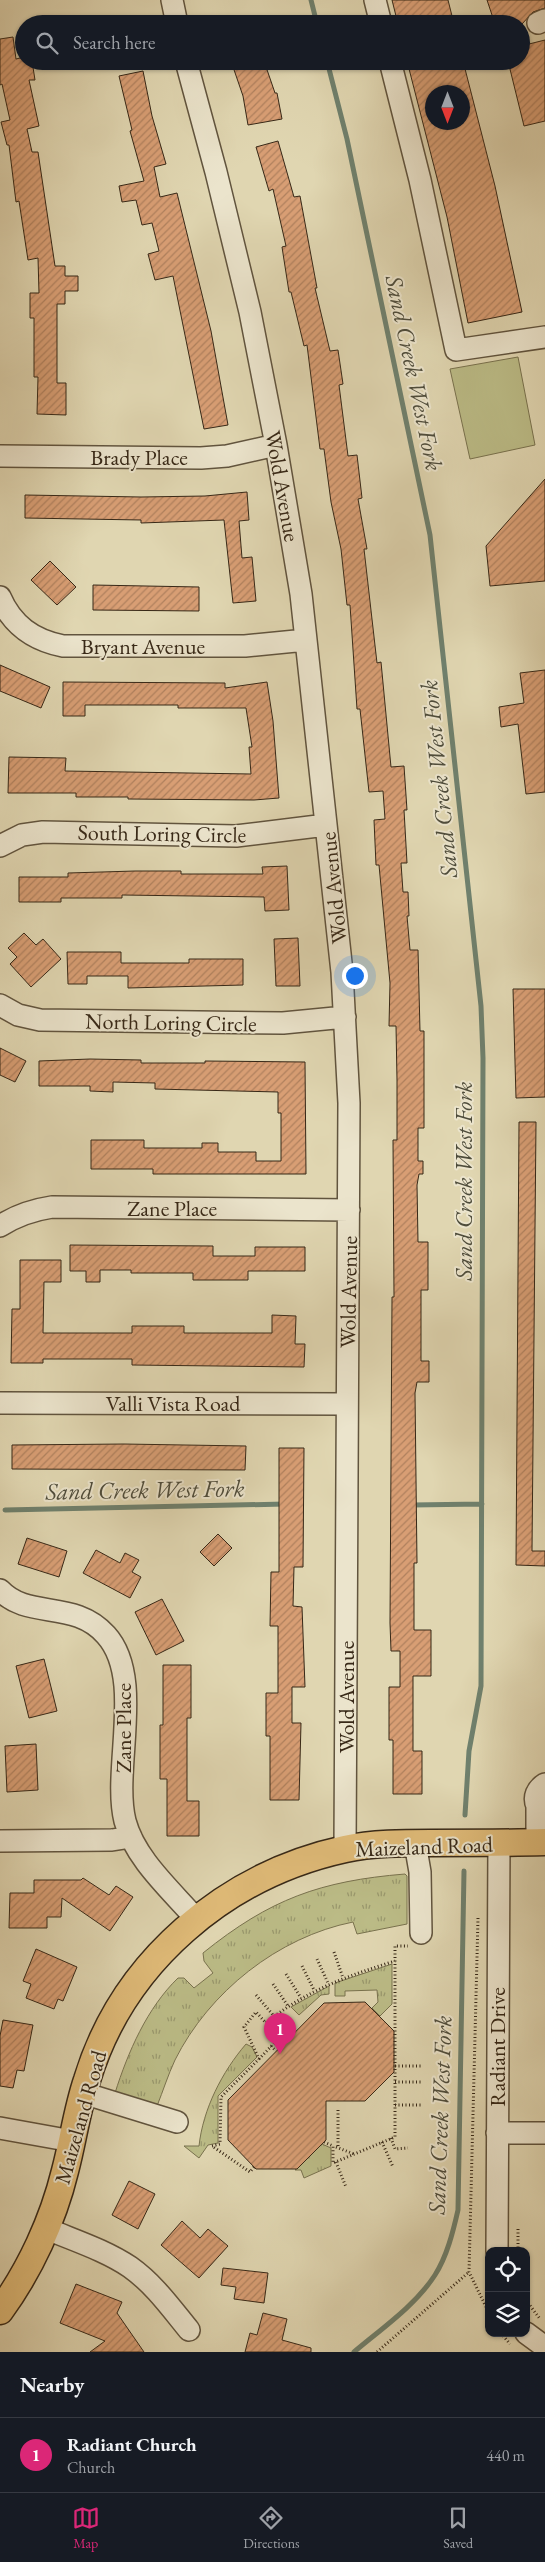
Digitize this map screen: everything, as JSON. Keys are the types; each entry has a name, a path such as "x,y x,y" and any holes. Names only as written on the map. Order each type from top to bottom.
{"main road":[{"name":"Maizeland Road","path":"0,2311 23,2274 58,2196 83,2093 99,2047 132,1988 152,1961 196,1918 256,1880 283,1868 345,1849 415,1843 541,1842"}],"street":[{"path":"172,0 175,15"},
{"path":"375,0 379,15"},
{"name":"Wold Avenue","path":"188,70 216,172 250,312 276,445 301,594 345,1017 349,1103 345,1849"},
{"path":"392,70 420,180 456,350 545,337"},
{"name":"Brady Place","path":"0,456 201,458 227,456 276,445"},
{"name":"Bryant Avenue","path":"0,597 6,611 31,635 63,646 245,646 306,640"},
{"name":"South Loring Circle","path":"0,846 22,835 43,832 236,836 326,825"},
{"name":"North Loring Circle","path":"0,1005 18,1015 40,1020 283,1023 345,1017"},
{"name":"Zane Place","path":"0,1226 32,1210 52,1207 349,1210"},
{"name":"Valli Vista Road","path":"0,1403 347,1404"},
{"name":"Zane Place","path":"0,1590 17,1602 34,1607 77,1614 92,1622 107,1636 117,1653 123,1673 125,1690 123,1802 125,1820 131,1837 145,1860 196,1918"},
{"path":"541,1842 535,1801 537,1790 545,1784"},
{"path":"0,1841 112,1840 131,1837"},
{"name":"Radiant Drive","path":"497,2247 499,1842"},
{"path":"415,1843 420,1872 416,1939"},
{"path":"83,2093 177,2122"},
{"path":"0,2128 72,2141"},
{"path":"497,2133 545,2133"},
{"path":"45,2228 107,2254 130,2267 164,2298 189,2330"},
{"path":"530,2336 545,2347"}],"path":[{"path":"478,1917 469,2272 485,2305"},
{"path":"336,2162 395,2137 395,1946 416,1939"},
{"path":"334,1952 343,1978"},
{"path":"317,1959 328,1983"},
{"path":"266,2023 288,2006 328,1983 395,1961"},
{"path":"302,1966 314,1990"},
{"path":"286,1974 301,1998"},
{"path":"273,1984 288,2006"},
{"path":"256,1994 274,2016"},
{"path":"254,2167 250,2172 212,2146 220,2144 221,2097 279,2038 256,2012 244,2027 259,2058"},
{"path":"271,2046 276,2052"},
{"path":"395,2066 421,2066"},
{"path":"395,2082 421,2082"},
{"path":"395,2105 421,2105"},
{"path":"338,2110 333,2163 336,2162 346,2186"},
{"path":"391,2138 395,2148 408,2148"},
{"path":"324,2142 355,2154"},
{"path":"382,2142 393,2167"},
{"path":"377,2352 469,2272"},
{"path":"530,2305 545,2323"}],"green space":[{"path":"518,357 535,445 470,459 450,369"},
{"path":"405,1874 407,1876 407,1924 357,1934 353,1922 325,1929 298,1940 273,1954 226,1990 189,2035 175,2060 157,2106 115,2093 132,2047 157,2003 178,1978 184,1978 194,1988 213,1973 204,1961 203,1953 227,1934 274,1906 297,1896 347,1882"},
{"path":"392,1964 392,2004 380,2016 372,2008 378,2002 377,1990 345,1991 345,1996 335,1996 335,1983"},
{"path":"329,1986 329,1994 321,1995 299,2015 291,2007"},
{"path":"246,2044 252,2047 257,2057 218,2096 218,2143 208,2145 199,2158 184,2146 199,2146 209,2105 229,2067"},
{"path":"322,2144 331,2148 331,2166 304,2178 301,2170 295,2170"}],"building":[{"path":"392,0 448,0 452,15 396,15"},
{"path":"487,0 545,0 545,8 533,12 530,15 492,15"},
{"path":"13,37 15,70 33,70 35,80 29,80 39,126 27,129 32,152 38,152 55,266 65,266 65,276 78,276 78,291 65,291 65,304 57,304 57,383 66,383 66,415 37,414 38,377 34,377 34,318 30,318 30,293 39,293 38,258 28,260 19,201 16,202 9,145 7,145 1,122 10,120 2,84 0,85 0,39"},
{"path":"545,40 545,121 524,126 510,70 530,70 530,44"},
{"path":"234,70 267,70 275,93 277,93 282,119 248,125 243,96"},
{"path":"409,70 465,70 469,85 425,85 425,130 470,130 470,88 495,186 522,312 468,323 447,217"},
{"path":"143,71 152,116 166,164 154,167 160,197 177,193 211,331 228,425 204,429 173,276 155,280 148,254 159,251 152,223 142,225 136,200 122,202 119,186 144,181 130,131 132,130 119,76"},
{"path":"278,141 294,197 300,196 317,288 315,288 330,351 338,350 343,384 339,385 348,456 357,455 362,498 358,499 367,549 364,549 377,663 381,662 391,767 404,766 407,810 404,810 407,863 401,863 403,892 408,892 409,916 407,916 410,950 418,950 420,1031 424,1031 424,1128 418,1128 418,1161 423,1161 423,1174 419,1174 417,1185 418,1242 428,1242 428,1290 421,1290 421,1361 429,1361 429,1382 417,1382 415,1393 417,1563 414,1563 414,1630 431,1630 431,1676 413,1676 413,1751 422,1751 422,1794 393,1794 393,1740 389,1740 389,1687 400,1687 400,1651 391,1651 390,1623 392,1297 394,1297 393,1140 397,1140 397,1080 396,1026 389,1026 390,983 379,865 376,865 374,820 385,819 383,791 369,792 360,709 357,709 350,605 347,605 341,549 331,502 324,449 320,449 307,345 304,346 291,292 289,292 282,247 286,246 273,189 269,191 256,147"},
{"path":"545,479 545,581 490,586 486,546"},
{"path":"247,492 249,520 239,521 242,558 252,557 256,601 233,603 224,520 141,523 141,520 25,518 25,495 141,497 205,496"},
{"path":"50,561 76,587 57,605 31,580"},
{"path":"93,585 199,587 199,611 93,610"},
{"path":"0,665 50,687 41,708 0,691"},
{"path":"545,670 545,792 526,794 518,724 501,727 499,707 524,703 520,673"},
{"path":"63,682 225,683 225,688 267,682 273,721 279,798 254,800 128,799 128,797 76,797 76,793 8,793 9,757 66,758 65,771 251,774 249,747 252,747 246,708 178,708 178,705 85,705 85,716 63,716"},
{"path":"287,866 289,910 265,911 264,897 122,895 122,898 61,898 61,902 19,902 19,877 68,877 68,873 135,871 181,871 181,874 263,874 262,867"},
{"path":"24,933 36,945 43,939 61,959 31,987 10,964 17,957 8,948"},
{"path":"298,938 300,986 276,986 274,939"},
{"path":"67,952 121,952 121,963 189,963 189,959 243,959 243,985 128,988 128,976 87,976 87,984 68,984"},
{"path":"513,989 545,989 545,1097 516,1098"},
{"path":"0,1048 26,1061 15,1082 0,1075"},
{"path":"141,1060 141,1063 205,1063 205,1061 305,1062 306,1174 153,1174 153,1169 91,1169 91,1140 144,1140 144,1148 202,1148 202,1143 218,1143 218,1152 256,1152 256,1161 281,1161 281,1113 278,1113 278,1092 155,1089 155,1083 113,1082 113,1092 90,1091 90,1086 39,1086 39,1061"},
{"path":"519,1122 536,1122 532,1551 545,1551 545,1566 516,1565"},
{"path":"70,1245 213,1246 213,1256 255,1256 255,1247 305,1247 305,1271 248,1271 248,1280 193,1280 193,1273 131,1273 131,1270 100,1270 100,1282 86,1282 86,1271 70,1271"},
{"path":"20,1260 61,1260 61,1282 44,1282 43,1333 132,1333 132,1326 184,1326 184,1333 272,1333 272,1315 296,1316 295,1344 305,1344 304,1367 132,1365 132,1359 43,1359 43,1363 11,1363 12,1309 20,1309"},
{"path":"12,1445 246,1446 245,1470 12,1469"},
{"path":"279,1448 304,1448 303,1567 294,1567 293,1606 302,1607 305,1687 292,1687 292,1723 301,1723 299,1800 270,1800 270,1736 266,1736 266,1693 278,1693 278,1626 270,1626 271,1572 279,1572"},
{"path":"218,1534 232,1548 214,1566 200,1552"},
{"path":"27,1538 67,1551 59,1577 18,1564"},
{"path":"96,1550 120,1563 125,1553 139,1560 132,1572 141,1577 130,1598 83,1573"},
{"path":"162,1599 184,1641 156,1655 135,1612"},
{"path":"44,1659 57,1711 29,1718 16,1666"},
{"path":"163,1665 191,1665 191,1718 187,1718 187,1801 199,1801 199,1836 167,1836 167,1779 160,1779 160,1725 163,1725"},
{"path":"36,1744 38,1790 7,1792 5,1746"},
{"path":"83,1878 109,1895 116,1886 133,1897 110,1931 62,1898 61,1917 47,1917 47,1928 9,1928 10,1893 34,1893 34,1880 81,1880"},
{"path":"36,1949 77,1967 63,2001 58,1999 54,2009 26,1998 31,1984 23,1981"},
{"path":"365,2002 394,2031 394,2072 365,2101 326,2101 326,2140 297,2169 256,2169 228,2140 228,2100 324,2003"},
{"path":"3,2020 33,2025 24,2071 17,2070 13,2088 0,2086 0,2036"},
{"path":"129,2181 155,2194 138,2229 112,2215"},
{"path":"182,2221 200,2238 208,2229 228,2246 199,2278 161,2245"},
{"path":"223,2268 268,2273 264,2303 234,2299 236,2287 221,2285"},
{"path":"76,2284 122,2302 117,2313 144,2352 90,2352 105,2341 60,2323"},
{"path":"263,2313 287,2319 282,2340 311,2348 311,2352 245,2352 250,2333 257,2335"}],"waterway":[{"name":"Sand Creek West Fork","path":"311,0 315,15"},
{"name":"Sand Creek West Fork","path":"329,70 347,139 430,535 481,1006 483,1058 481,1686 469,1751 465,1815"},
{"name":"Sand Creek West Fork","path":"5,1510 285,1504"},
{"name":"Sand Creek West Fork","path":"412,1505 482,1504"},
{"name":"Sand Creek West Fork","path":"354,2352 397,2316 427,2286 439,2268 446,2252 458,2210 464,1871"}],"place":[{"name":"Radiant Church","path":"280,2054"}]}
